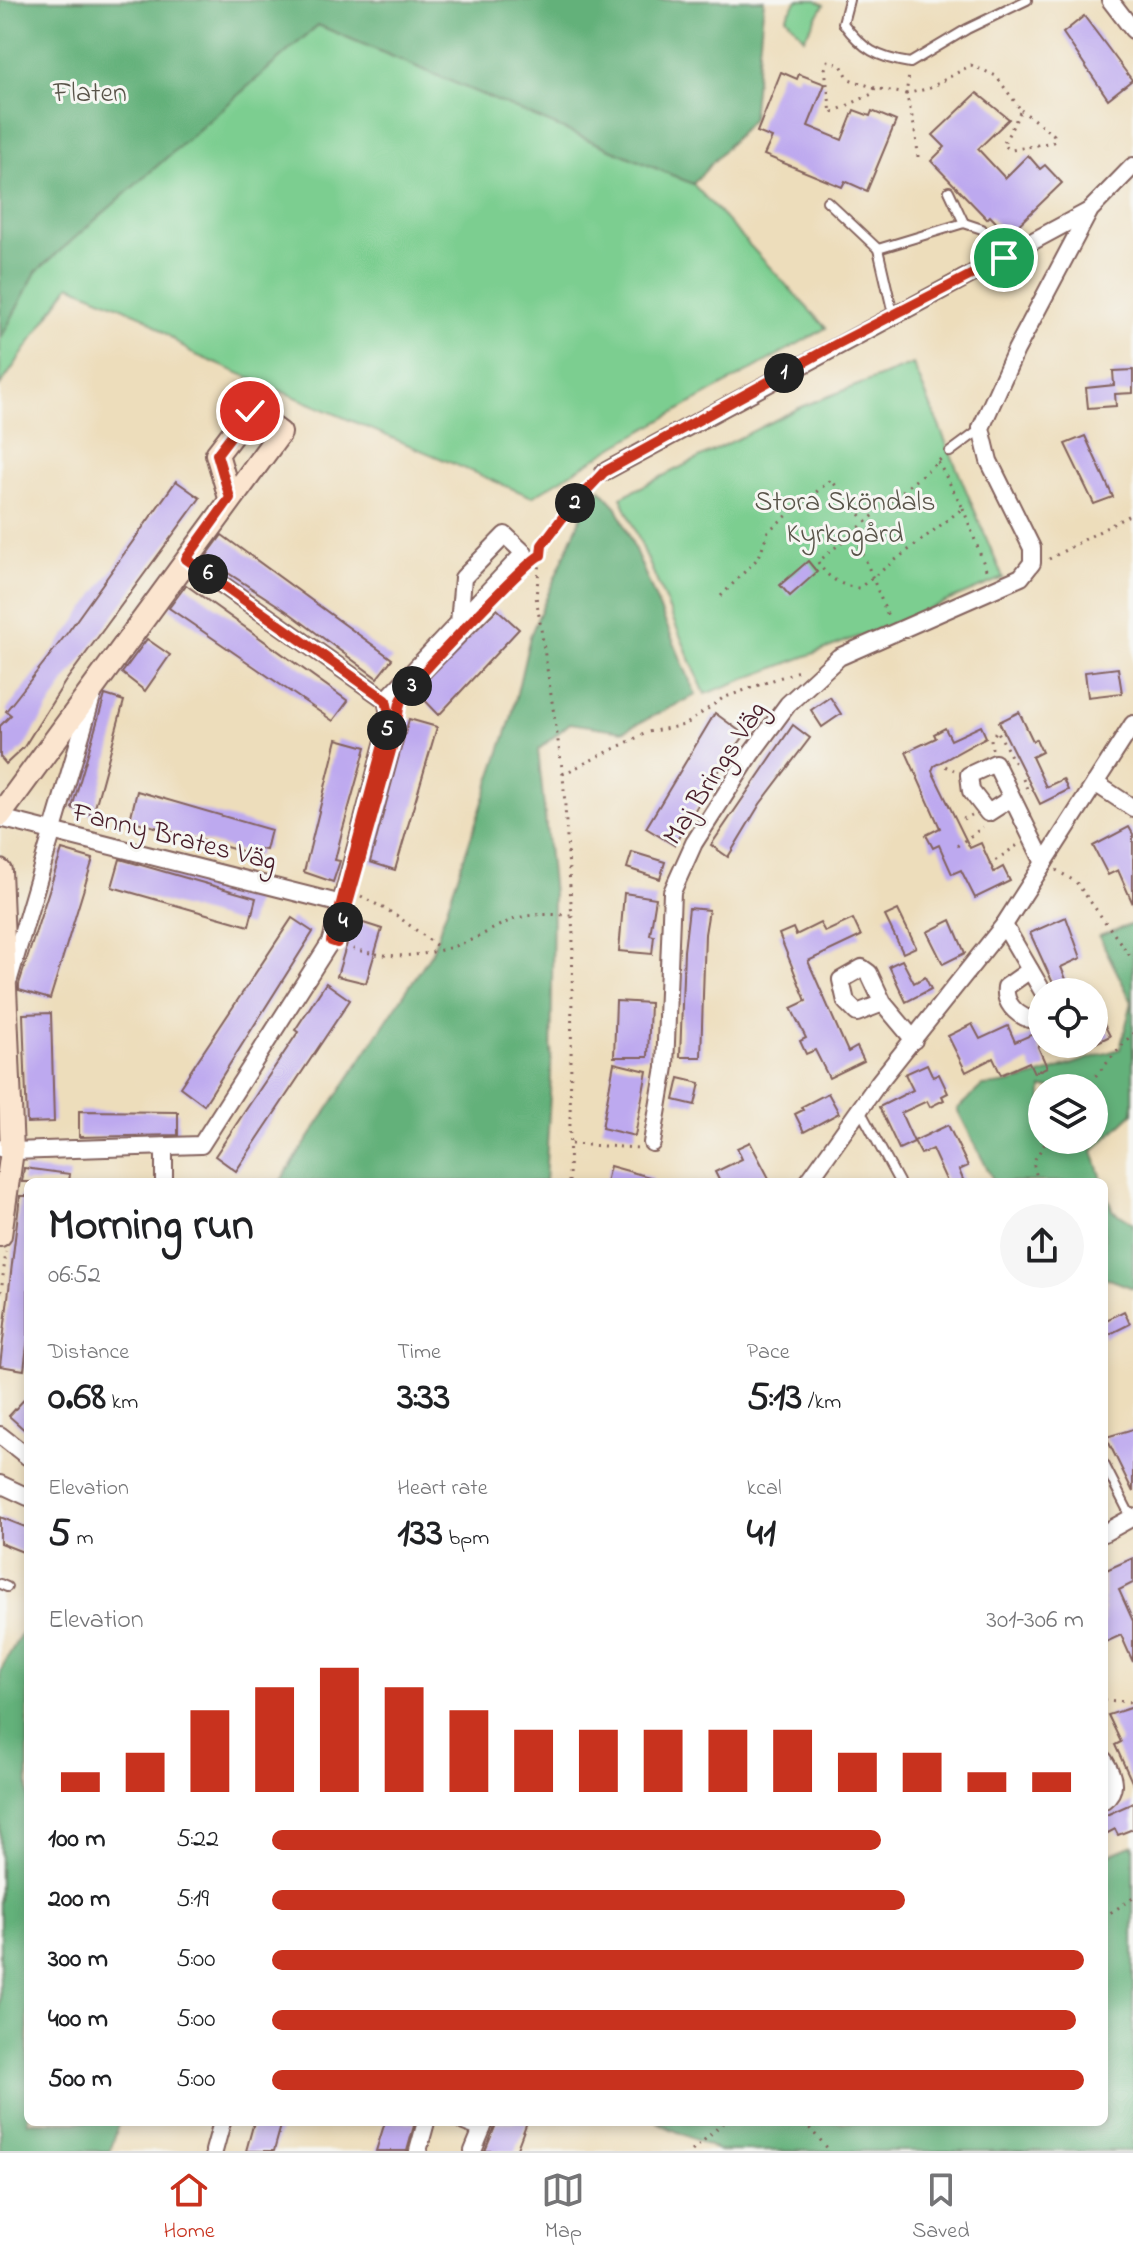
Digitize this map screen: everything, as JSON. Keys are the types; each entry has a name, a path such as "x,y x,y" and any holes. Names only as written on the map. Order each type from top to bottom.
{"street":[{"path":"1110,0 1133,30"},
{"path":"1029,571 1032,548 983,447 981,428 1016,350 1090,210 1133,166"},
{"path":"604,472 1090,210"},
{"path":"0,816 230,498"},
{"path":"386,700 459,623 524,553 505,535 463,578 459,623"},
{"path":"6,1149 164,1149 201,1145 331,941 338,903 390,718 386,700 186,559"},
{"name":"Maj Brings Väg","path":"652,1143 665,1067 672,892 694,843 751,754 788,704 839,657 1029,571"},
{"path":"5,992 96,682"},
{"path":"811,1178 859,1110 1004,925 1133,724"},
{"path":"1010,799 988,813 971,791 968,778 971,773 995,763 1044,863"},
{"path":"1095,783 1133,808"},
{"name":"Fanny Brates Väg","path":"0,816 338,903"},
{"path":"0,871 5,992 3,1242"},
{"path":"1004,925 1035,978"},
{"path":"1028,1019 1020,1016 1006,995 1006,987 1030,970"},
{"path":"883,1003 914,1040"},
{"path":"164,1149 164,1178"},
{"path":"0,1435 24,1454"},
{"path":"0,1484 24,1495"},
{"path":"1108,1531 1132,1518"},
{"path":"1108,1766 1113,1773 1113,1786 1108,1797"},
{"path":"214,2151 221,2126"},
{"path":"418,2151 425,2126"},
{"path":"473,2151 483,2126"}],"lane":[{"path":"849,0 843,23 859,45 890,60 910,63 967,29 1027,0"},
{"path":"949,191 964,223"},
{"path":"827,201 878,249 893,314"},
{"path":"878,249 964,223 982,229 1004,258"},
{"path":"950,452 981,428"},
{"path":"859,1110 897,1178"},
{"path":"1108,1472 1132,1518"}],"path":[{"path":"875,88 872,94 831,113 825,69 828,61 841,65 849,79 906,94 930,88 971,65 996,76 1021,110 1054,135 1053,142 1012,150 1003,145 1021,110"},
{"path":"910,63 906,94 912,127 917,136 918,157"},
{"path":"950,452 818,562 839,584 859,588 963,508"},
{"path":"938,462 963,508 989,578"},
{"path":"569,1178 572,915 563,774 536,596 542,545 569,509 604,472"},
{"path":"721,596 759,557 768,531 831,480 865,520"},
{"path":"1029,571 1133,513"},
{"path":"854,531 890,620"},
{"path":"533,558 541,555"},
{"path":"563,774 648,732 685,725 723,698 810,667"},
{"path":"957,846 988,822 988,813"},
{"path":"989,865 1031,837"},
{"path":"1044,863 1076,882 1133,960"},
{"path":"331,941 370,955 399,959 468,941 492,927 525,916 572,915"},
{"path":"1097,1074 1133,1033"},
{"path":"571,1144 639,1148 652,1143"},
{"path":"1037,1178 1033,1162 1038,1154"},
{"path":"0,1300 3,1242"},
{"path":"1108,1700 1133,1702"},
{"path":"1108,1914 1133,1898"},
{"path":"692,2151 720,2126"},
{"path":"808,2126 830,2151"}],"green space":[{"path":"0,0 143,178 318,25 693,184 826,328 617,445 532,497 191,353 143,316 70,285 0,386"},
{"name":"Flaten","path":"0,0 764,0 752,119 693,184 318,25 36,272 0,340"},
{"path":"797,0 816,0 824,5 804,38 786,17"},
{"name":"Stora Sköndals Kyrkogård","path":"913,364 1003,578 887,626 705,694 621,497 801,407"},
{"path":"600,489 617,507 696,695 623,731 570,723 538,750 553,894 551,1076 545,1178 283,1178 432,952 511,719 530,636 584,510"},
{"path":"1133,924 1133,1113 1108,1137 1108,1074 1043,1074 1092,1058 1108,1058 1108,1053 1120,1049 1132,1002 1099,936"},
{"path":"1028,1078 1028,1154 1094,1154 1102,1178 992,1178 957,1109 982,1086"},
{"path":"1108,1198 1112,1210 1133,1223 1133,1288 1108,1279"},
{"path":"24,1628 24,2126 119,2126 110,2151 0,2151 0,1671"},
{"path":"1133,1845 1133,2151 720,2151 665,2126 1108,2126 1108,1855"}],"building":[{"path":"1084,16 1132,80 1108,99 1063,33"},
{"path":"781,72 797,79 799,74 825,84 808,126 842,140 854,110 870,116 872,111 896,121 867,191 845,181 842,187 764,155 772,138 757,132"},
{"path":"977,93 1009,119 978,149 1005,178 1028,155 1040,169 1045,165 1062,183 1008,235 990,216 987,219 931,161 945,147 933,135"},
{"path":"1133,370 1133,393 1115,394 1116,406 1088,408 1086,388 1114,385 1113,371"},
{"path":"1085,436 1113,497 1094,504 1065,444"},
{"path":"176,481 200,498 65,682 24,747 6,764 0,757 0,726 11,715 6,711 68,632"},
{"path":"222,535 392,659 377,678 288,612 205,558"},
{"path":"808,561 817,572 790,596 780,585"},
{"path":"186,585 348,701 333,721 169,608"},
{"path":"497,609 519,629 439,715 416,691"},
{"path":"147,639 170,655 145,691 122,673"},
{"path":"1118,668 1122,693 1088,697 1085,672"},
{"path":"105,695 124,701 93,815 72,808"},
{"path":"830,697 841,714 822,727 811,710"},
{"path":"1019,712 1042,752 1032,757 1046,787 1063,779 1068,790 1040,804 999,722"},
{"path":"715,713 745,735 722,765 674,845 646,828"},
{"path":"409,719 437,727 395,870 370,862"},
{"path":"793,725 810,738 760,804 728,857 711,845"},
{"path":"981,726 986,737 934,766 932,771 970,848 981,843 994,872 1003,867 1010,881 975,898 961,870 952,874 939,845 933,848 926,835 940,828 906,752 936,738 934,734 945,728 951,740"},
{"path":"337,739 366,747 335,860 340,861 333,882 304,872"},
{"path":"137,791 271,830 266,850 260,849 258,856 130,820"},
{"path":"1129,827 1133,834 1133,904 1118,870 1108,875 1093,846"},
{"path":"62,850 93,859 50,999 19,990 19,984"},
{"path":"632,852 665,862 660,879 627,868"},
{"path":"120,859 256,898 249,926 112,887"},
{"path":"624,893 656,898 650,935 654,936 652,954 619,951"},
{"path":"689,908 709,910 705,934 701,1057 680,1057"},
{"path":"898,910 916,947 903,953 885,916"},
{"path":"1066,917 1081,958 1061,967 1066,978 1051,978 1030,933"},
{"path":"292,918 313,932 204,1105 180,1087"},
{"path":"853,919 861,936 808,961 848,1052 857,1047 864,1061 829,1078 815,1050 806,1054 800,1041 806,1038 791,1008 806,1001 779,934 793,928 796,935 820,923 825,932"},
{"path":"354,920 382,929 366,983 337,976"},
{"path":"951,920 965,953 943,964 927,932"},
{"path":"902,960 914,983 925,977 931,989 906,1002 889,966"},
{"path":"326,983 350,1000 236,1171 215,1156 298,1032 295,1030"},
{"path":"616,1001 650,1003 648,1057 614,1057"},
{"path":"51,1013 54,1122 27,1123 23,1014"},
{"path":"972,1024 980,1039 1008,1026 1015,1042 1028,1036 1028,1058 1043,1058 1047,1067 1034,1073 1029,1062 1001,1075 993,1058 966,1072 948,1036"},
{"path":"614,1063 647,1071 635,1136 602,1128"},
{"path":"927,1064 933,1077 939,1074 948,1093 942,1096 944,1100 930,1107 927,1101 901,1113 914,1142 899,1149 879,1107 913,1090 905,1074"},
{"path":"679,1078 700,1083 695,1105 674,1100"},
{"path":"828,1093 839,1113 804,1132 795,1114 803,1110 801,1107"},
{"path":"79,1111 178,1112 178,1135 79,1137"},
{"path":"948,1125 968,1166 959,1170 962,1178 945,1178 932,1149 921,1154 914,1141"},
{"path":"750,1142 769,1178 718,1178 715,1172 742,1159 737,1148"},
{"path":"610,1166 653,1178 607,1178"},
{"path":"24,1168 70,1174 70,1178 24,1178 22,1182"},
{"path":"20,1196 24,1196 24,1370 0,1366"},
{"path":"1124,1311 1130,1324 1108,1335 1108,1319"},
{"path":"24,1399 24,1429 9,1416"},
{"path":"1133,1429 1133,1492 1108,1441 1108,1436"},
{"path":"0,1517 24,1526 24,1552 0,1543"},
{"path":"1133,1558 1133,1583 1119,1590 1133,1621 1133,1662 1121,1635 1108,1641 1108,1569"},
{"path":"1133,1707 1133,1784 1115,1745 1121,1742 1108,1715"},
{"path":"1133,1803 1133,1829 1118,1835 1115,1829 1108,1833 1108,1814"},
{"path":"253,2126 281,2126 274,2151 246,2151"},
{"path":"384,2126 414,2126 407,2151 376,2151"},
{"path":"495,2126 525,2126 516,2151 485,2151"}],"route":[{"path":"250,411 217,454 230,498 186,559 386,700 390,718 338,903 331,941 337,943 396,733 400,700 513,578 533,558 541,555 542,545 569,509 604,472 893,314 1004,258"}]}
